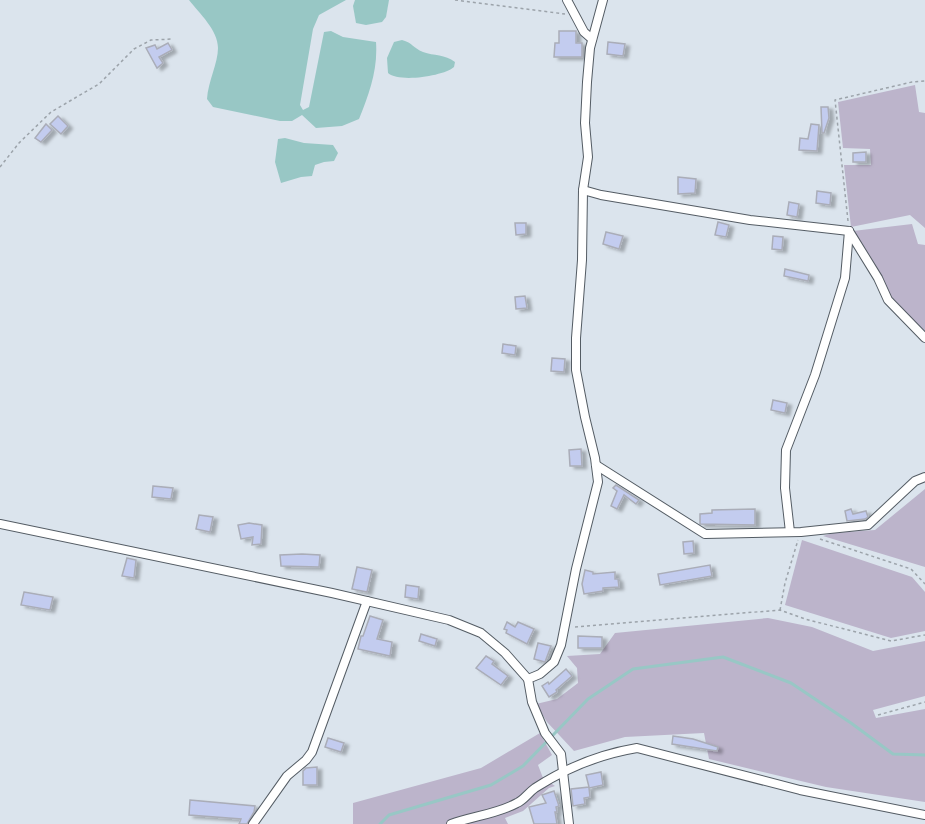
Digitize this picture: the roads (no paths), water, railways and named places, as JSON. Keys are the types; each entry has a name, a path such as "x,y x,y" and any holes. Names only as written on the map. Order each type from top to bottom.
{"street":[{"path":"567,0 584,32 592,39"},
{"path":"528,679 540,674 554,662 565,627 576,569 598,482 576,370 576,338 582,260 583,190 588,157 585,123 592,39 603,0"},
{"path":"583,190 750,220 849,231"},
{"path":"849,231 878,278 888,300 925,338"},
{"path":"790,532 785,488 786,450 815,375 845,278 849,231"},
{"path":"596,465 705,534 801,532 868,525 915,481 925,477"},
{"path":"0,524 367,601 449,620 481,633 505,652 528,679 532,702 545,733 561,754 569,824"},
{"path":"254,824 287,776 312,752 367,601"},
{"path":"451,824 499,812 520,802 532,790 590,759 637,748 800,790 925,816"}],"waterway":[{"path":"380,824 389,815 491,785 523,766 588,699 633,669 723,657 791,683 893,754 925,755"}]}
